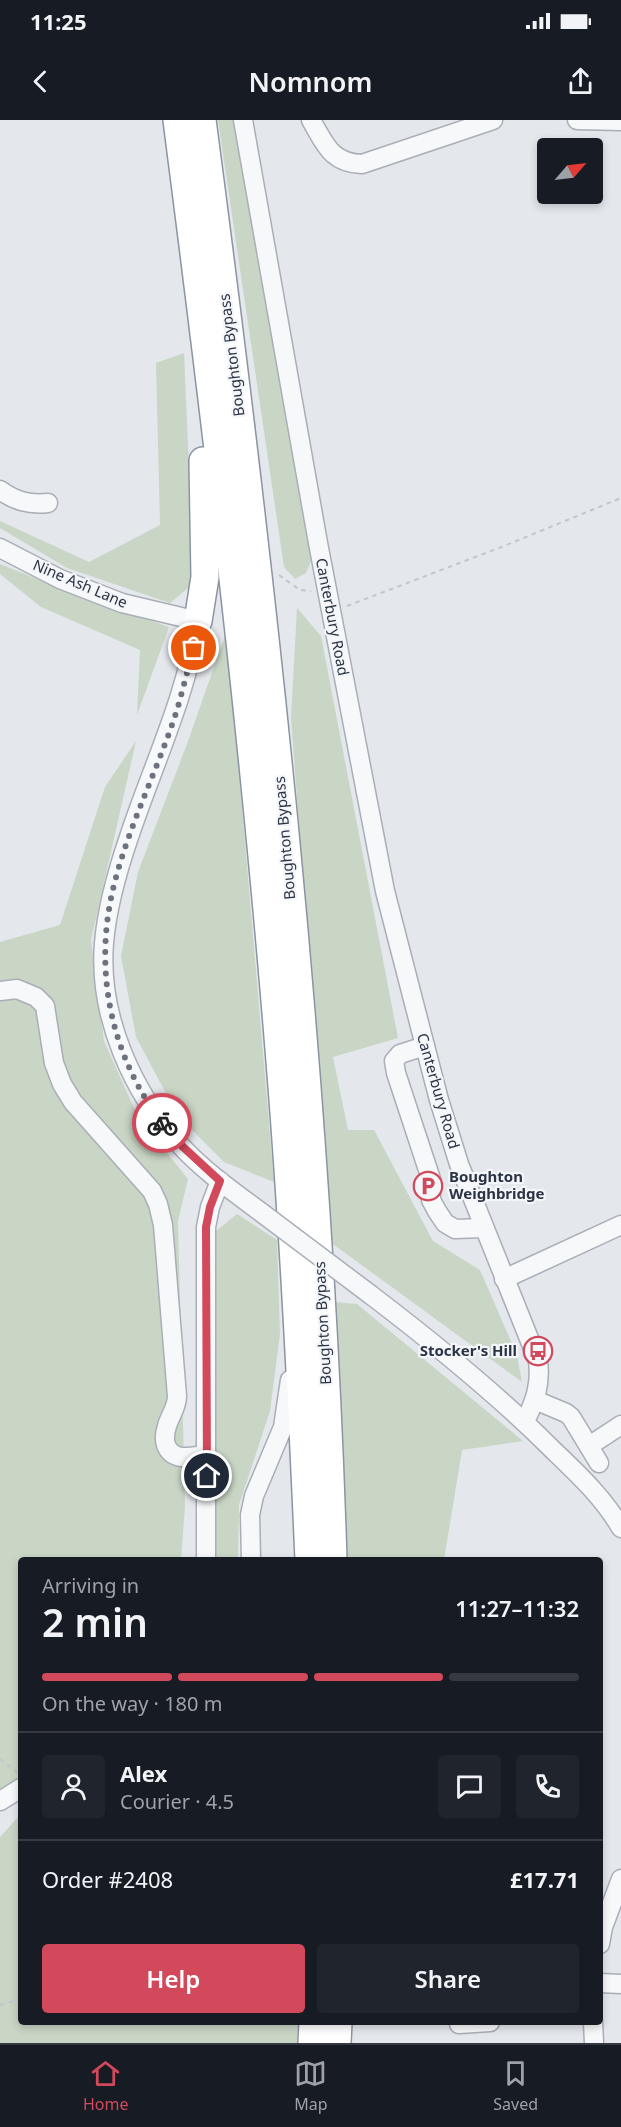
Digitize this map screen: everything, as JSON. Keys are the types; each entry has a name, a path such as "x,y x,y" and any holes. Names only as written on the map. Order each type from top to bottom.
{"highway":[{"name":"Boughton Bypass","path":"177,120 236,598 268,927 281,1072 296,1290 309,1557"},
{"name":"Boughton Bypass","path":"202,120 268,661 290,894 314,1177 327,1396 333,1557"},
{"path":"196,270 198,387 205,502 205,577 198,621"},
{"path":"312,2043 313,2025"},
{"path":"337,2043 338,2025"}],"street":[{"name":"Canterbury Road","path":"243,120 328,594 386,891 439,1100 459,1164 537,1361 539,1377 535,1400 525,1421"},
{"path":"311,120 329,150 340,161 349,164 362,164 493,120"},
{"path":"577,120 621,121"},
{"path":"0,490 13,499 35,504 48,503"},
{"name":"Nine Ash Lane","path":"0,548 60,579 122,603 198,621"},
{"path":"198,621 194,648 177,710 129,836 114,885 104,945 112,1020 127,1062 153,1111 182,1146 220,1181 441,1349 525,1421 592,1488 621,1528"},
{"path":"0,991 16,989 36,997 45,1006 54,1063 62,1084 74,1102 152,1191 158,1204 163,1224 177,1396 176,1407 166,1428 165,1441 170,1452 181,1458 207,1455"},
{"path":"425,1046 400,1054 394,1061 431,1179 431,1200 445,1223 455,1229 484,1228"},
{"path":"206,1557 206,1227 210,1207 220,1181"},
{"path":"504,1279 621,1225"},
{"path":"251,1557 250,1515 254,1496 278,1442 287,1411 296,1290"},
{"path":"535,1400 568,1414 599,1463"},
{"path":"589,1446 621,1425"},
{"path":"0,1801 18,1790"},
{"path":"603,1927 621,1880"},
{"path":"603,1983 621,1984"},
{"path":"593,2025 594,2043"}],"path":[{"path":"272,571 300,590 328,594 345,607 621,498"},
{"path":"0,1759 18,1773"},
{"path":"0,2004 18,2000"}],"green space":[{"path":"218,120 239,120 313,556 306,573 295,579 284,567"},
{"path":"184,353 194,583 170,603 67,568 0,528 0,521 89,562 160,525 156,363"},
{"path":"0,564 169,627 137,715 140,650 41,607 0,574"},
{"path":"297,608 321,636 398,1038 333,1057 348,1130 374,1130 433,1241 480,1270 517,1355 522,1382 330,1242 291,717"},
{"path":"227,630 274,1182 224,1162 178,1116 136,1037 121,956 138,872 187,744"},
{"path":"136,741 91,940 104,1041 138,1117 188,1179 178,1221 185,1506 181,1557 18,1557 18,1779 0,1791 0,942 60,925 105,787"},
{"path":"237,1214 277,1240 280,1334 270,1411 239,1505 238,1557 213,1557 216,1231"},
{"path":"333,1302 357,1304 523,1441 462,1450 444,1557 342,1557"},
{"path":"18,1817 18,2025 298,2025 297,2043 0,2043 0,1837"}],"way so far":[{"path":"162,1123 142,1093 120,1045 112,1020 105,980 104,945 114,885 129,836 177,710 194,648"}],"place":[{"name":"Boughton Weighbridge","path":"428,1186"},
{"name":"Stocker's Hill","path":"538,1351"}],"route":[{"path":"162,1123 195,1160 220,1181 207,1216 206,1227 207,1476"}]}
